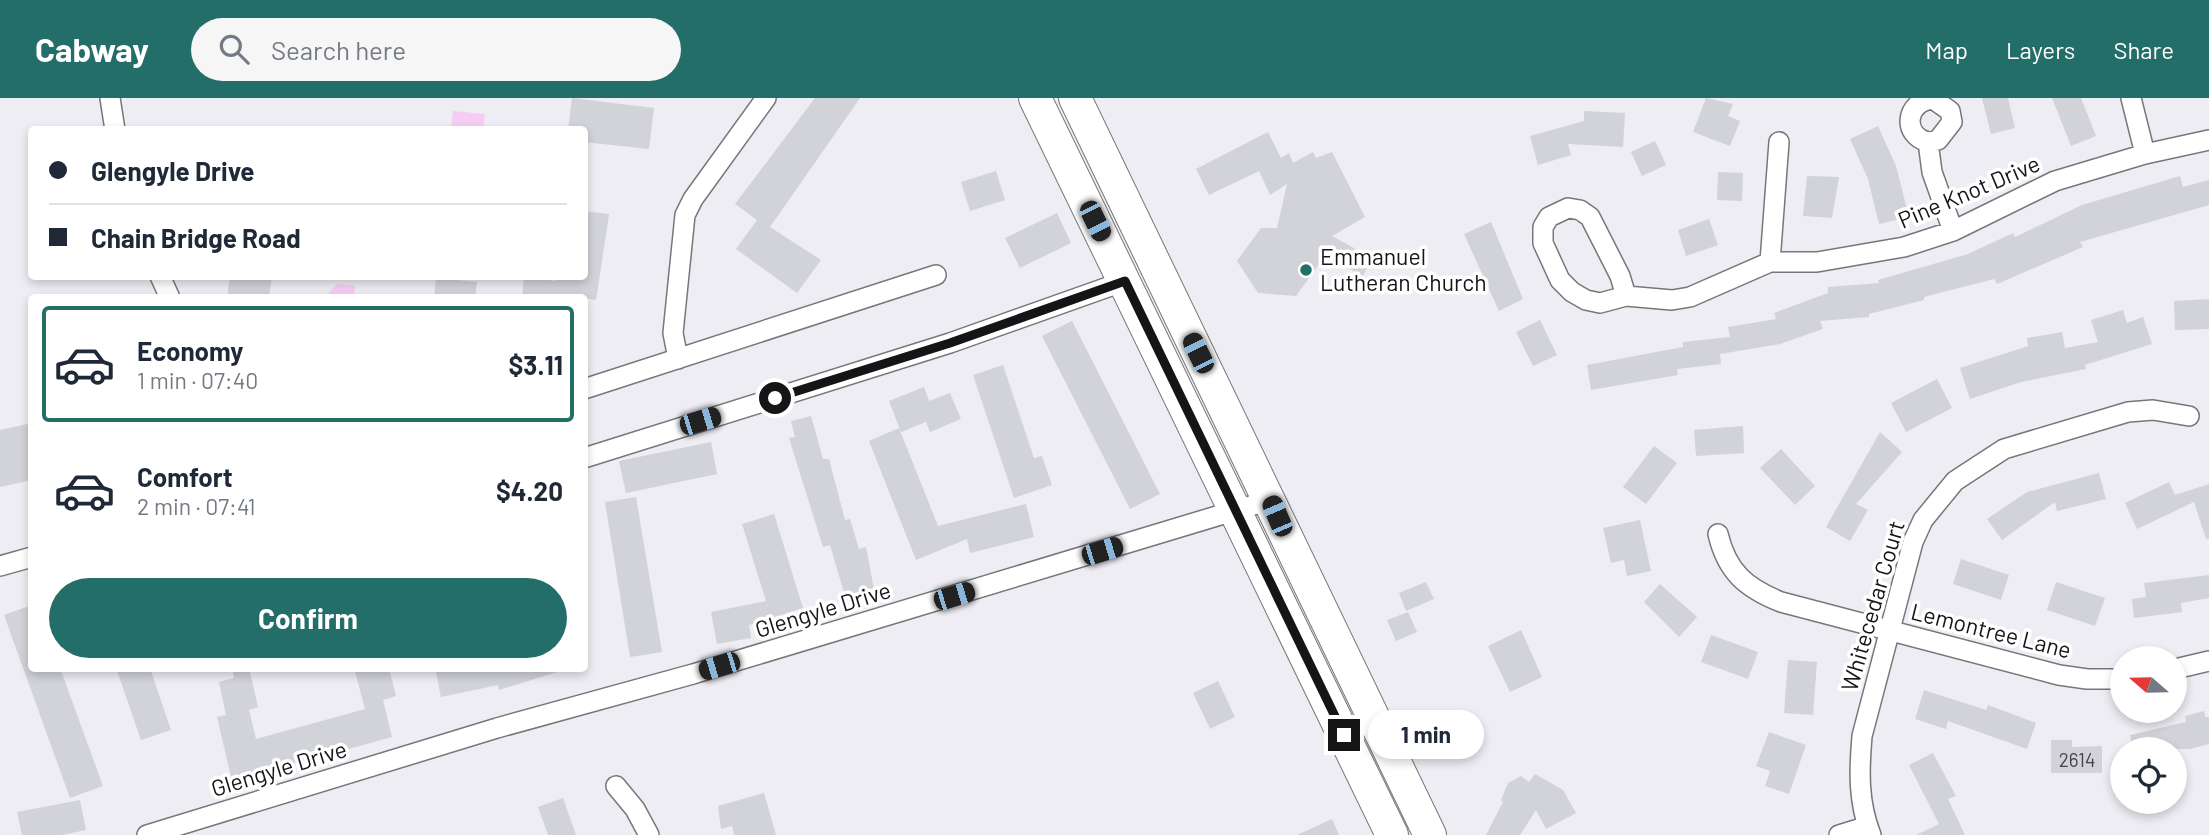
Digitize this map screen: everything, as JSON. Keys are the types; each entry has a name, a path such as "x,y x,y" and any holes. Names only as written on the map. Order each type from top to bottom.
{"main road":[{"path":"1035,98 1392,835"},
{"path":"1075,98 1430,835"}],"street":[{"path":"110,98 114,126"},
{"path":"678,359 673,333 685,215 693,199 766,98"},
{"path":"2131,98 2146,154"},
{"name":"Pine Knot Drive","path":"1626,296 1620,276 1590,217 1580,210 1568,208 1549,217 1543,227 1542,243 1566,286 1586,300 1600,303 1626,296 1672,300 1690,297 1770,262 1817,262 1864,256 1953,231 2055,181 2146,154 2209,140"},
{"path":"1770,262 1779,142"},
{"path":"1928,142 1932,172 1953,231"},
{"path":"588,388 936,275"},
{"path":"588,457 950,343 1125,281"},
{"name":"Whitecedar Court","path":"1869,830 1860,779 1862,736 1913,542 1923,520 1955,481 1977,464 2026,442 2127,412 2153,410 2189,416"},
{"name":"Glengyle Drive","path":"147,835 497,728 693,674 1270,500"},
{"name":"Lemontree Lane","path":"1718,534 1730,568 1755,591 1781,602 2059,675 2110,679"},
{"path":"0,566 28,558"},
{"path":"2188,666 2209,661"},
{"path":"616,786 635,809 649,835"},
{"path":"1839,835 1869,830"}],"shaded area":[{"path":"453,111 485,114 483,126 451,126"},
{"path":"337,284 355,286 354,294 328,294"}],"building":[{"path":"572,98 654,108 649,149 588,142 588,126 568,126"},
{"path":"815,98 860,98 770,227 821,260 797,293 736,249 757,220 735,204"},
{"path":"1706,98 1733,104 1728,116 1740,121 1730,146 1693,132"},
{"path":"1982,98 2008,98 2015,128 1991,134"},
{"path":"2052,98 2081,98 2096,136 2071,146"},
{"path":"1584,111 1625,113 1623,147 1568,144 1571,155 1538,165 1530,136 1584,121"},
{"path":"1878,126 1896,166 1909,217 1879,224 1868,179 1850,139"},
{"path":"1268,132 1281,158 1289,153 1293,163 1313,152 1316,158 1332,152 1365,217 1332,236 1372,258 1363,276 1325,256 1296,296 1258,293 1237,261 1261,228 1277,228 1287,184 1270,195 1259,171 1209,195 1196,169"},
{"path":"1655,141 1666,165 1642,176 1631,152"},
{"path":"996,171 1005,200 970,211 961,182"},
{"path":"1718,172 1743,173 1742,201 1717,200"},
{"path":"1807,176 1839,177 1832,218 1803,216"},
{"path":"2180,176 2183,187 2209,180 2209,205 2080,242 2083,247 1997,284 1994,279 1924,297 1924,300 1869,314 1869,317 1820,321 1823,329 1780,344 1720,354 1721,364 1677,369 1678,375 1591,390 1587,365 1683,347 1683,342 1730,337 1728,327 1776,319 1774,313 1828,293 1828,287 1879,283 1878,280 1968,254 2013,233 2015,237 2082,205"},
{"path":"588,211 609,214 596,300 588,299 588,294 522,294 524,280 588,280"},
{"path":"1057,213 1071,243 1020,268 1005,238"},
{"path":"1709,219 1718,245 1686,256 1678,230"},
{"path":"1491,222 1523,299 1499,311 1464,234"},
{"path":"229,280 271,280 270,294 228,294"},
{"path":"436,280 477,282 476,294 434,294"},
{"path":"2209,299 2209,329 2175,330 2174,301"},
{"path":"2123,310 2127,323 2143,317 2152,344 2085,365 2086,369 2021,382 1970,399 1960,368 2028,346 2027,338 2062,332 2065,348 2098,342 2091,320"},
{"path":"1540,320 1557,355 1533,366 1516,332"},
{"path":"1072,321 1160,494 1130,509 1042,336"},
{"path":"1003,365 1034,458 1042,456 1052,485 1014,498 973,375"},
{"path":"1937,379 1952,408 1906,432 1891,403"},
{"path":"924,387 929,401 950,393 961,419 930,432 926,422 901,432 889,401"},
{"path":"811,416 823,459 829,459 845,520 850,519 859,549 866,547 875,595 847,603 830,545 823,547 789,438 795,437 791,421"},
{"path":"28,424 28,481 0,487 0,430"},
{"path":"1743,426 1744,453 1696,456 1694,430"},
{"path":"899,428 938,526 1026,504 1034,537 970,553 967,539 916,560 869,441"},
{"path":"1880,432 1902,452 1856,504 1868,510 1850,541 1826,527"},
{"path":"711,442 717,474 626,493 619,461"},
{"path":"1654,446 1677,463 1646,504 1623,487"},
{"path":"1781,449 1815,486 1795,505 1760,468"},
{"path":"2099,473 2106,499 2057,511 2055,502 2002,540 1987,519 2027,492"},
{"path":"2169,482 2175,495 2209,484 2209,539 2206,539 2194,502 2137,529 2125,503"},
{"path":"636,497 662,652 630,657 605,502"},
{"path":"774,514 803,608 749,625 751,638 717,644 711,612 766,601 742,524"},
{"path":"1640,520 1651,571 1627,576 1624,560 1611,563 1603,528"},
{"path":"1961,559 2009,575 2001,600 1953,584"},
{"path":"2209,575 2209,598 2181,603 2182,612 2134,618 2132,599 2146,597 2144,583"},
{"path":"1426,582 1434,599 1406,611 1399,593"},
{"path":"2056,582 2105,598 2095,626 2047,610"},
{"path":"1660,584 1697,617 1679,637 1644,602"},
{"path":"28,606 28,672 61,672 103,786 70,798 4,615"},
{"path":"1408,612 1417,632 1396,641 1387,620"},
{"path":"1521,630 1542,677 1510,692 1488,646"},
{"path":"1711,635 1758,652 1748,679 1701,662"},
{"path":"1788,660 1817,662 1813,715 1784,713"},
{"path":"117,672 151,672 171,730 141,740"},
{"path":"233,672 250,672 258,707 249,710 256,739 365,709 355,672 390,672 396,696 383,700 392,737 232,781 217,717 226,715 219,682 234,678"},
{"path":"436,672 557,672 499,690 498,685 441,697"},
{"path":"1218,681 1235,717 1210,729 1193,693"},
{"path":"1924,690 1986,710 1988,705 2036,723 2027,749 1948,721 1946,729 1915,719"},
{"path":"2204,711 2205,717 2209,717 2209,744 2187,749 2187,737 2130,737 2188,723 2188,715"},
{"path":"1769,732 1806,745 1789,794 1765,786 1770,771 1756,766"},
{"path":"2051,740 2072,740 2072,747 2102,746 2102,773 2051,773"},
{"path":"1933,753 1956,796 1948,799 1965,835 1916,835 1939,824 1909,765"},
{"path":"1535,774 1563,790 1576,813 1546,829 1536,810 1520,835 1486,835 1503,802 1501,800 1508,783 1521,776 1529,782"},
{"path":"764,793 776,835 734,835 732,826 721,829 718,806"},
{"path":"563,798 576,835 548,835 538,807"},
{"path":"80,800 86,830 62,835 22,835 17,812"},
{"path":"1332,819 1339,835 1297,835"}],"place":[{"name":"Emmanuel Lutheran Church","path":"1306,270"}],"route":[{"path":"775,398 950,343 1092,295 1125,281 1344,735"}]}
